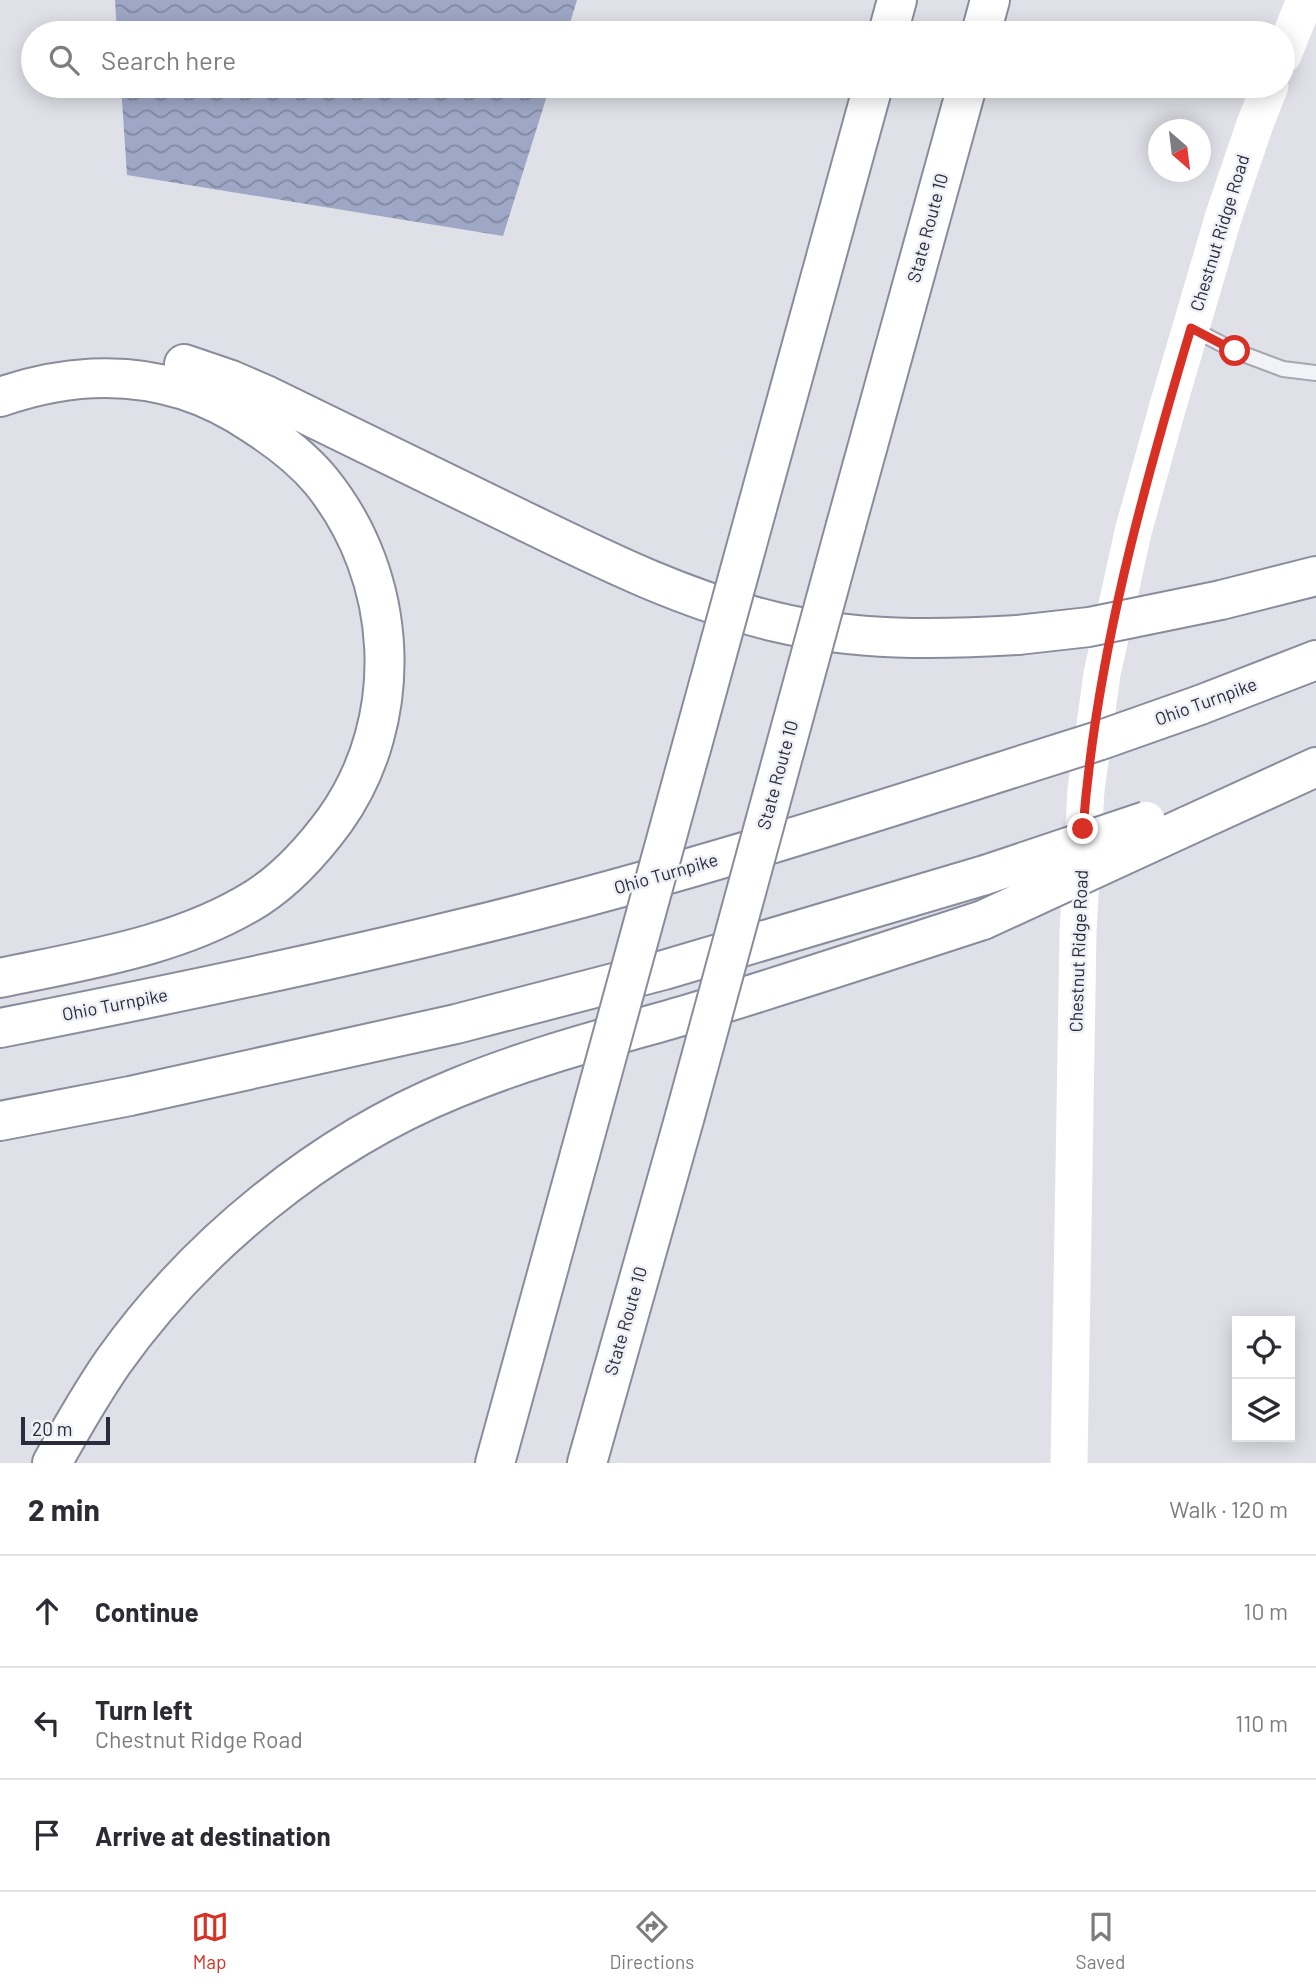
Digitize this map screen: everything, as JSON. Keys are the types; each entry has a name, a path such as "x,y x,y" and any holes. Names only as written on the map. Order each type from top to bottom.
{"highway":[{"path":"891,21 897,0"},
{"path":"984,21 990,0"},
{"path":"495,1463 870,98"},
{"name":"State Route 10","path":"587,1463 685,1116 964,98"},
{"path":"0,370 31,361 92,353 146,356 194,367 268,396 665,587 704,602 778,622 870,636 937,639 1018,635 1089,627 1221,600 1316,576"},
{"path":"0,397 36,386 89,378 150,382 184,390 214,402 271,435 320,480 353,531 365,558 382,618 385,670 381,710 361,775 327,831 305,858 283,878 258,898 193,929 120,951 0,978"},
{"name":"Ohio Turnpike","path":"0,1028 133,1002 457,930 765,846 1098,741 1316,660"},
{"path":"52,1463 114,1361 182,1280 229,1234 291,1181 363,1134 419,1105 493,1073 760,992 982,920 1189,816 1316,760"},
{"path":"0,1121 143,1093 469,1021 664,970 1189,816 1316,767"}],"street":[{"path":"1295,25 1305,0"},
{"name":"Chestnut Ridge Road","path":"1069,1463 1078,932 1086,790 1102,674 1133,532 1224,215 1265,98"}],"lane":[{"path":"1191,328 1235,351 1283,369 1316,373"}],"water":[{"path":"115,0 577,0 571,21 116,21"},
{"path":"122,98 546,98 503,236 127,175"}],"route":[{"path":"1083,829 1102,674 1133,532 1191,328 1235,351"}]}
